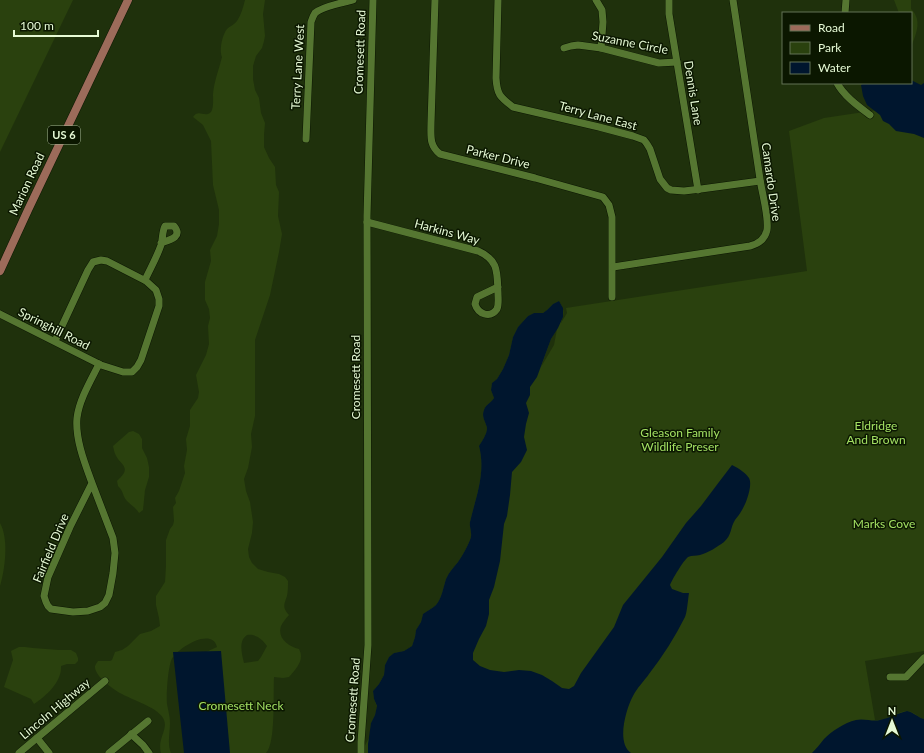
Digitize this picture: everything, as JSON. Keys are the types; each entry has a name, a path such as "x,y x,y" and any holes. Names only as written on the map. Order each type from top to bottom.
{"main road":[{"name":"Marion Road","path":"0,271 128,0"}],"street":[{"name":"Terry Lane West","path":"306,139 311,22 313,15 317,11 324,8 353,0"},
{"name":"Cromesett Road","path":"361,753 368,645 366,222 373,0"},
{"name":"Parker Drive","path":"435,0 431,123 431,140 435,150 440,154 535,178 602,198 609,205 612,217 612,297"},
{"name":"Terry Lane East","path":"498,0 497,87 502,98 513,106 599,127 644,140 648,144 660,179 668,188 675,191 698,190 760,181"},
{"path":"596,0 602,10 601,48"},
{"name":"Dennis Lane","path":"669,0 669,14 698,190"},
{"name":"Camardo Drive","path":"613,267 750,246 756,244 763,238 767,229 767,218 760,181 733,0"},
{"path":"845,12 846,0"},
{"name":"Suzanne Circle","path":"564,48 578,44 601,48 659,63 677,62"},
{"path":"838,84 846,96 870,115"},
{"name":"Harkins Way","path":"366,222 484,254 490,258 496,267 498,287"},
{"path":"144,280 158,253 161,243"},
{"path":"55,341 93,262 101,260 107,261 144,280 156,290 159,299 159,306 141,360 132,372 123,372 99,364"},
{"name":"Springhill Road","path":"0,314 99,364"},
{"name":"Fairfield Drive","path":"92,483 70,527 48,577 44,596 51,609 73,612 88,611 100,607 106,603 109,595 115,553 113,538 92,483 86,468 76,427 81,402 99,364"},
{"path":"890,677 906,677 924,658"},
{"name":"Lincoln Highway","path":"19,753 105,682"},
{"path":"109,753 148,721"},
{"path":"131,734 149,753"},
{"path":"37,738 49,753"}],"green space":[{"path":"0,0 73,0 0,152"},
{"name":"Cromesett Neck","path":"245,0 265,0 263,14 265,36 262,48 256,56 253,66 253,79 255,90 259,98 261,113 265,123 264,147 275,167 276,185 279,192 278,216 282,234 270,295 255,340 255,416 251,434 252,447 248,468 244,479 253,522 248,549 249,557 252,563 258,569 279,574 285,577 288,581 284,606 289,615 281,626 280,630 284,641 287,644 299,649 301,657 299,664 289,677 274,677 273,729 269,748 266,753 211,753 206,652 217,647 214,641 208,639 201,639 186,646 174,656 170,665 167,704 170,720 169,742 171,753 161,753 160,743 165,724 161,716 152,708 122,694 110,686 98,674 95,666 98,661 112,660 115,652 128,646 140,634 151,631 160,626 156,596 165,582 166,540 174,521 173,507 176,503 175,498 185,473 184,466 187,450 186,439 190,426 190,410 198,398 199,392 196,375 206,355 209,344 208,326 210,318 209,309 205,300 205,282 211,261 210,250 217,236 219,224 219,210 213,185 211,141 203,125 193,117 199,113 208,114 211,112 213,107 214,85 222,57 222,39 227,29 237,21","holes":["247,635 253,635 263,641 267,646 258,661 244,663 242,641"]},
{"path":"894,0 911,0 911,9 917,18 917,30 912,44 912,12 899,12"},
{"path":"924,103 924,651 865,661 875,720 888,718 906,711 924,719 924,753 362,753 370,736 371,723 377,707 373,691 384,675 385,665 389,657 394,653 404,651 412,646 416,630 421,622 423,614 435,606 438,602 447,576 462,557 470,540 470,522 481,475 481,456 479,446 487,430 483,413 485,408 494,398 491,390 492,383 497,379 503,369 509,355 513,337 518,327 528,316 534,313 543,313 559,301 563,312 561,323 567,313 566,308 807,271 789,131 824,118","holes":["557,329 554,345 541,367 551,339"]},
{"path":"133,431 139,434 142,439 142,448 147,458 149,467 149,477 145,490 143,510 139,513 127,501 118,486 117,481 124,473 125,469 116,456 113,446 129,432"},
{"path":"0,523 3,530 5,545 5,563 0,586"},
{"path":"19,647 71,650 76,653 78,661 75,664 61,666 61,672 56,683 48,693 34,704 31,699 4,687 13,660 11,651"}],"water":[{"path":"912,80 921,85 924,83 924,138 914,134 896,131 889,124 883,121 880,115 867,105 863,96 861,85 912,84"},
{"path":"559,301 563,308 563,317 551,339 537,377 530,387 530,395 526,403 529,413 524,437 527,450 521,462 512,472 500,561 494,587 489,600 489,614 486,626 473,653 473,660 480,666 490,670 504,672 519,670 531,671 542,675 562,688 569,689 574,686 581,673 614,627 623,605 662,557 686,523 732,465 746,474 749,478 750,490 745,503 733,523 727,539 706,553 688,557 675,575 670,585 672,589 683,593 689,593 685,617 654,667 636,690 630,702 625,717 623,734 626,748 631,753 368,753 371,723 377,706 373,691 384,675 385,665 389,657 394,653 404,651 412,646 416,630 421,622 423,614 435,606 438,602 447,576 462,557 470,540 470,522 481,475 481,456 479,446 487,430 483,413 485,408 494,398 491,390 492,383 497,379 503,369 509,355 513,337 518,327 528,316 534,313 543,313"},
{"path":"221,651 230,753 184,753 173,652"},
{"path":"907,711 924,719 924,753 812,753 827,736 847,723 859,720 880,720"}],"park label":[{"name":"Eldridge And Brown","path":"876,433"},
{"name":"Gleason Family Wildlife Preser","path":"680,440"},
{"name":"Marks Cove","path":"884,524"}]}
